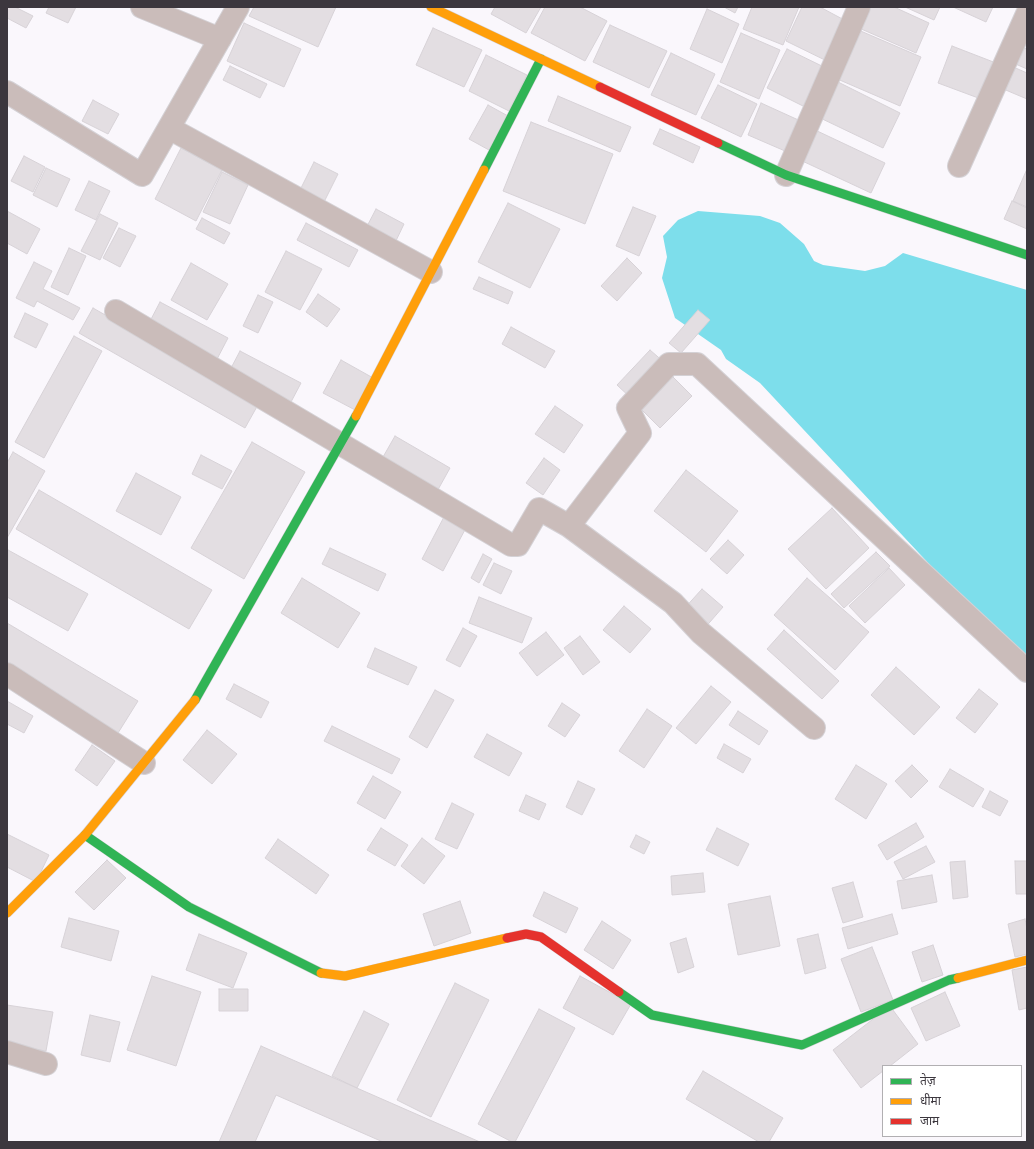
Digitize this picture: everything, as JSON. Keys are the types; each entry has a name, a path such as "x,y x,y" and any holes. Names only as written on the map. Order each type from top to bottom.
{"street":[{"path":"142,7 220,39"},
{"path":"7,92 142,175 238,7"},
{"path":"431,7 786,175 1027,255"},
{"path":"786,175 859,7"},
{"path":"959,166 1027,14"},
{"path":"7,913 13,909 85,835 193,704 342,445 541,59"},
{"path":"169,128 431,272"},
{"path":"116,311 511,544 518,544 539,509 569,526 673,603 701,633 814,728"},
{"path":"569,526 640,433 628,408 669,364 697,364 1027,671"},
{"path":"7,674 144,763"},
{"path":"85,835 189,907 325,975 345,976 526,934 542,936 652,1015 802,1045 950,980 1027,960"},
{"path":"7,1052 46,1064"}],"water":[{"path":"698,211 760,216 780,223 804,244 814,261 823,265 865,271 885,266 903,253 1027,290 1027,676 989,628 760,383 726,359 721,350 675,318 662,278 667,257 663,236 678,220"}],"building":[{"path":"7,7 15,7 33,16 26,28 7,18"},
{"path":"49,7 76,7 68,23 46,13"},
{"path":"254,7 336,7 318,47 249,16"},
{"path":"495,7 541,7 526,33 491,14"},
{"path":"545,7 580,7 607,21 585,61 531,33"},
{"path":"724,7 738,7 735,13"},
{"path":"752,7 799,7 783,45 743,29"},
{"path":"802,7 820,7 848,22 833,64 786,41"},
{"path":"868,7 894,7 929,23 916,53 859,28"},
{"path":"905,7 940,7 934,20"},
{"path":"953,7 993,7 986,22"},
{"path":"707,9 739,24 722,63 690,49"},
{"path":"244,23 301,49 284,87 227,61"},
{"path":"610,25 667,51 649,88 593,62"},
{"path":"433,28 482,50 464,87 416,65"},
{"path":"856,29 921,57 900,106 835,78"},
{"path":"741,33 780,50 759,99 720,82"},
{"path":"1018,45 1027,49 1027,69 1011,62"},
{"path":"952,46 996,63 981,99 938,83"},
{"path":"787,49 828,69 811,110 767,88"},
{"path":"671,53 715,74 696,115 651,95"},
{"path":"486,55 527,75 509,111 469,91"},
{"path":"230,66 267,84 260,98 223,80"},
{"path":"1011,66 1027,73 1027,99 1001,88"},
{"path":"832,79 900,113 883,148 814,115"},
{"path":"718,85 757,104 741,137 701,118"},
{"path":"558,96 631,127 620,152 548,121"},
{"path":"93,100 119,114 108,134 82,121"},
{"path":"761,103 805,123 792,154 748,135"},
{"path":"488,105 508,116 489,150 469,139"},
{"path":"531,122 613,154 585,224 503,191"},
{"path":"660,129 700,147 693,163 653,144"},
{"path":"813,129 885,163 871,193 798,159"},
{"path":"181,148 222,170 196,221 155,199"},
{"path":"24,156 45,167 33,192 11,181"},
{"path":"314,162 338,174 322,206 298,194"},
{"path":"46,168 70,179 57,207 33,195"},
{"path":"1027,169 1027,207 1013,201"},
{"path":"222,172 248,185 230,224 203,212"},
{"path":"89,181 110,191 96,220 75,210"},
{"path":"1012,201 1027,208 1027,229 1004,219"},
{"path":"508,203 560,229 530,288 478,262"},
{"path":"633,207 656,216 639,256 616,246"},
{"path":"376,209 404,224 393,247 364,232"},
{"path":"7,211 40,229 27,254 7,243"},
{"path":"100,214 118,223 100,260 81,251"},
{"path":"202,218 230,233 224,244 196,229"},
{"path":"306,223 358,250 349,267 297,240"},
{"path":"119,228 136,236 120,267 103,258"},
{"path":"69,248 86,256 68,295 51,287"},
{"path":"286,251 322,269 300,310 265,292"},
{"path":"627,258 642,273 617,301 601,286"},
{"path":"34,262 52,271 43,289 80,308 73,320 37,301 34,307 16,298"},
{"path":"191,263 228,284 207,320 171,300"},
{"path":"479,277 513,292 508,304 473,289"},
{"path":"318,294 340,309 327,327 306,312"},
{"path":"258,295 273,302 258,333 243,326"},
{"path":"160,302 228,338 216,361 148,325"},
{"path":"93,308 259,403 245,428 79,333"},
{"path":"698,310 710,320 681,353 669,343"},
{"path":"25,313 48,324 36,348 14,337"},
{"path":"511,327 555,351 545,368 502,344"},
{"path":"74,336 102,351 44,458 15,442"},
{"path":"650,350 665,363 632,399 617,385"},
{"path":"240,351 301,383 291,402 230,370"},
{"path":"341,360 375,379 357,411 323,393"},
{"path":"669,373 692,396 660,428 637,405"},
{"path":"555,406 583,425 564,453 535,434"},
{"path":"395,436 450,468 435,495 379,464"},
{"path":"252,442 305,472 244,579 191,548"},
{"path":"13,452 45,471 7,538 7,463"},
{"path":"201,455 232,471 222,489 192,474"},
{"path":"544,458 560,470 543,495 526,483"},
{"path":"686,470 738,511 706,552 654,511"},
{"path":"136,473 181,497 161,535 116,511"},
{"path":"39,490 212,590 189,629 16,529"},
{"path":"832,508 869,548 826,589 788,549"},
{"path":"445,515 467,526 443,571 422,559"},
{"path":"728,540 744,555 727,574 710,559"},
{"path":"330,548 386,574 378,591 322,564"},
{"path":"8,550 88,594 68,631 7,597"},
{"path":"876,552 890,566 844,608 831,594"},
{"path":"483,554 492,559 479,583 471,578"},
{"path":"494,563 512,571 501,594 483,585"},
{"path":"889,568 905,585 865,623 849,606"},
{"path":"302,578 360,613 338,648 281,613"},
{"path":"807,578 869,632 835,670 774,615"},
{"path":"702,589 723,607 703,630 682,611"},
{"path":"479,597 532,618 522,643 469,623"},
{"path":"624,606 651,629 630,653 603,630"},
{"path":"7,623 138,701 118,733 7,667"},
{"path":"463,628 477,636 460,667 446,660"},
{"path":"784,630 839,681 822,699 767,649"},
{"path":"546,632 564,655 537,676 519,653"},
{"path":"580,636 600,662 583,675 564,648"},
{"path":"375,648 417,667 408,685 367,667"},
{"path":"896,667 940,707 914,735 871,695"},
{"path":"234,684 269,702 261,718 226,699"},
{"path":"711,686 731,702 696,744 676,728"},
{"path":"979,689 998,704 975,733 956,718"},
{"path":"435,690 454,700 427,748 409,737"},
{"path":"7,701 33,716 24,733 7,724"},
{"path":"562,703 580,715 565,737 548,726"},
{"path":"647,709 672,726 644,768 619,751"},
{"path":"738,711 768,731 759,745 729,725"},
{"path":"332,726 400,759 392,774 324,741"},
{"path":"207,730 237,754 212,784 183,760"},
{"path":"487,734 522,753 509,776 474,757"},
{"path":"724,744 751,759 743,773 717,758"},
{"path":"92,745 115,761 97,786 75,770"},
{"path":"856,765 887,784 866,819 835,799"},
{"path":"912,765 928,781 911,798 895,781"},
{"path":"950,769 984,789 973,807 939,787"},
{"path":"373,776 401,792 385,819 357,803"},
{"path":"578,781 595,789 582,815 566,807"},
{"path":"990,791 1008,801 1000,816 982,807"},
{"path":"526,795 546,804 539,820 519,811"},
{"path":"452,803 474,814 457,849 435,839"},
{"path":"916,823 924,837 887,860 878,845"},
{"path":"381,828 408,845 395,866 367,850"},
{"path":"717,828 749,844 738,866 706,850"},
{"path":"7,834 49,855 36,882 7,867"},
{"path":"636,835 650,842 644,854 630,847"},
{"path":"422,838 445,856 424,884 401,866"},
{"path":"278,839 329,875 316,894 265,858"},
{"path":"926,846 935,862 903,879 894,862"},
{"path":"107,860 126,878 94,910 75,892"},
{"path":"965,861 968,897 953,899 950,862"},
{"path":"1015,861 1027,861 1027,894 1016,894"},
{"path":"703,873 705,892 672,895 671,876"},
{"path":"932,875 937,902 902,909 897,881"},
{"path":"853,882 863,917 843,923 832,888"},
{"path":"544,892 578,908 566,933 533,916"},
{"path":"770,896 780,946 738,955 728,904"},
{"path":"460,901 471,933 434,946 423,914"},
{"path":"892,914 898,934 848,949 842,928"},
{"path":"69,918 119,931 111,961 61,947"},
{"path":"1025,919 1027,929 1027,954 1015,957 1008,924"},
{"path":"602,921 631,940 613,969 584,950"},
{"path":"199,934 247,953 233,988 186,970"},
{"path":"818,934 826,968 805,974 797,939"},
{"path":"686,938 694,967 678,973 670,943"},
{"path":"933,945 943,975 922,982 912,952"},
{"path":"872,947 893,1000 861,1012 841,959"},
{"path":"1027,967 1027,1008 1019,1010 1012,970"},
{"path":"152,976 201,992 176,1066 127,1050"},
{"path":"580,976 631,1004 613,1035 563,1008"},
{"path":"455,983 489,1000 431,1117 397,1100"},
{"path":"219,989 248,989 248,1011 219,1011"},
{"path":"945,992 960,1026 926,1041 911,1008"},
{"path":"7,1005 53,1012 46,1051 7,1045"},
{"path":"890,1006 918,1044 891,1065 882,1065 882,1072 861,1088 833,1050"},
{"path":"539,1009 575,1028 515,1142 512,1142 478,1124"},
{"path":"364,1011 389,1024 357,1088 332,1076"},
{"path":"90,1015 120,1022 110,1062 81,1055"},
{"path":"261,1046 480,1142 383,1142 276,1095 255,1142 219,1142"},
{"path":"703,1071 783,1118 769,1142 759,1142 686,1099"}],"traffic: fast":[{"path":"484,170 541,59"},
{"path":"718,143 786,175 1027,255"},
{"path":"195,700 356,416"},
{"path":"85,835 189,907 321,973"},
{"path":"619,992 652,1015 802,1045 949,980 958,978"}],"traffic: slow":[{"path":"431,7 600,87"},
{"path":"356,416 484,170"},
{"path":"7,913 85,835 195,700"},
{"path":"321,973 345,976 507,938"},
{"path":"958,978 1027,960"}],"traffic: jam":[{"path":"600,87 718,143"},
{"path":"507,938 526,934 541,937 619,992"}]}
